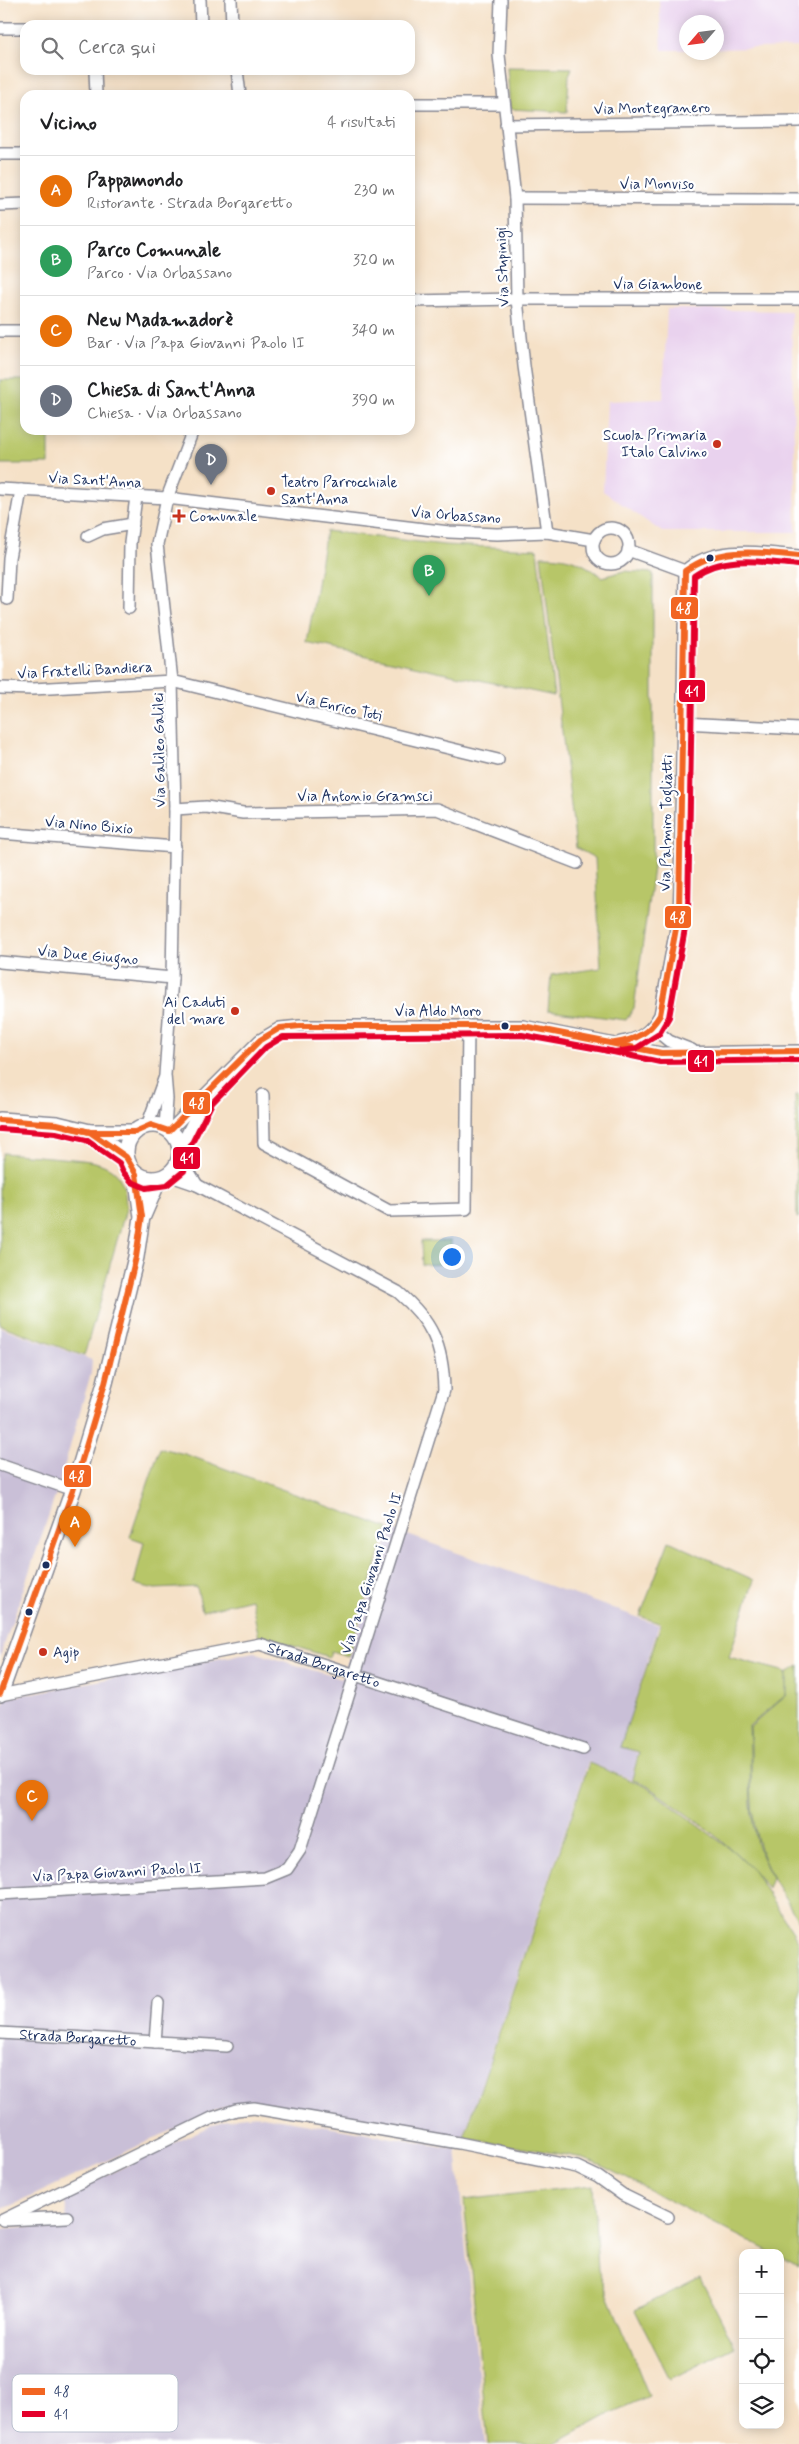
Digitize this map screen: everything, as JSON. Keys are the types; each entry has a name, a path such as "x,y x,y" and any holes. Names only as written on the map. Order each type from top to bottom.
{"street":[{"path":"200,0 201,20"},
{"path":"231,0 232,20"},
{"name":"Via Stupinigi","path":"501,0 499,55 502,104 514,198 517,299 524,366 547,532"},
{"path":"0,28 20,28"},
{"path":"95,75 96,90"},
{"path":"238,75 239,90"},
{"path":"415,104 502,104"},
{"name":"Via Montegranero","path":"506,125 799,121"},
{"path":"0,154 20,154"},
{"name":"Via Monviso","path":"514,198 799,199"},
{"path":"0,205 20,204"},
{"name":"Via Giambone","path":"415,301 799,299"},
{"path":"0,331 20,330"},
{"name":"Via Galileo Galilei","path":"167,1129 165,1075 172,978 176,847 172,680 158,544 167,498 191,435"},
{"name":"Via Sant'Anna","path":"0,489 167,498"},
{"path":"7,600 9,558 21,490"},
{"path":"129,608 130,543 136,497"},
{"name":"Via Orbassano","path":"167,498 449,532 496,534 547,532 594,540"},
{"path":"88,536 103,529 133,524"},
{"path":"606,529 615,529 625,536 628,550 619,562 607,563 595,555 594,540 598,533 606,529"},
{"path":"628,550 685,571 693,563 719,554 799,556"},
{"name":"Via Palmiro Togliatti","path":"652,1028 660,1015 679,912 685,571"},
{"name":"Via Fratelli Bandiera","path":"0,688 33,689 172,680"},
{"name":"Via Enrico Toti","path":"172,680 498,760"},
{"path":"683,723 799,730"},
{"name":"Via Antonio Gramsci","path":"175,809 206,807 243,812 437,809 577,863"},
{"name":"Via Nino Bixio","path":"0,833 176,847"},
{"name":"Via Due Giugno","path":"0,962 172,978"},
{"name":"Via Aldo Moro","path":"167,1129 205,1098 260,1040 280,1028 300,1026 523,1026 661,1053 799,1051"},
{"path":"263,1095 264,1143 389,1211 466,1209 468,1026"},
{"path":"615,1043 631,1041 652,1028"},
{"name":"Via Aldo Moro","path":"652,1028 669,1041 697,1051"},
{"name":"Via Galileo Galilei","path":"141,1129 165,1075"},
{"name":"Via Aldo Moro","path":"180,1153 205,1098"},
{"path":"167,1099 176,1110 188,1112"},
{"path":"0,1120 57,1124 90,1132 167,1129 175,1136 180,1153 197,1185"},
{"path":"141,1129 127,1144 126,1157 130,1167 136,1174 147,1179 164,1177 176,1167 180,1153"},
{"path":"90,1132 126,1157"},
{"name":"Strada Borgaretto","path":"0,1694 72,1490 105,1383 136,1256 142,1217 136,1174"},
{"name":"Via Papa Giovanni Paolo II","path":"0,1894 265,1878 280,1874 287,1869 300,1850 444,1390 443,1363 430,1326 416,1306 398,1292 197,1185 164,1177"},
{"name":"Strada Borgaretto","path":"142,1217 164,1177"},
{"path":"0,1465 72,1490"},
{"name":"Strada Borgaretto","path":"0,1694 260,1644 584,1749"},
{"name":"Strada Borgaretto","path":"155,2042 158,2003"},
{"name":"Strada Borgaretto","path":"0,2033 227,2046"},
{"path":"1,2220 212,2118 236,2110 254,2108 459,2143 577,2167 598,2177 623,2195 668,2217"},
{"path":"1,2220 67,2217"}],"shaded area":[{"path":"659,0 799,0 799,47 724,49 724,15 679,15 679,50 662,50"},
{"path":"667,309 791,311 796,532 662,532 603,491 607,401 663,399"},
{"path":"0,1327 92,1360 91,1373 59,1485 0,1657"},
{"path":"391,1529 659,1625 620,1747 638,1753 631,1779 588,1762 463,2138 256,2101 233,2104 214,2110 13,2205 0,2209 0,1716 6,1698 254,1652 342,1679"},
{"path":"257,2115 456,2149 485,2444 0,2444 0,2230 65,2224 67,2210 62,2196 214,2124 238,2117"}],"green space":[{"path":"507,67 572,68 569,76 567,112 510,109"},
{"path":"0,380 20,380 20,435 49,435 49,464 0,464"},
{"path":"326,531 444,545 537,549 554,696 307,643"},
{"path":"541,556 574,560 602,577 624,571 653,573 653,868 634,1008 626,1020 548,1010 551,975 601,968 595,858 576,848"},
{"path":"795,1095 799,1095 799,1217 797,1218"},
{"path":"3,1153 98,1163 116,1173 121,1182 125,1193 126,1209 84,1356 0,1325 0,1162"},
{"path":"421,1241 451,1241 451,1264 422,1265"},
{"path":"160,1448 185,1454 388,1528 348,1656 331,1651 329,1657 264,1637 259,1638 251,1599 202,1611 197,1587 155,1589 134,1584 144,1542 130,1537"},
{"path":"669,1541 754,1580 729,1657 786,1672 786,1695 749,1726 753,1825 757,1844 772,1878 768,1889 727,1845 711,1832 646,1785 632,1779 639,1752 620,1747 661,1624 640,1616"},
{"path":"799,1665 799,1921 769,1871 757,1838 752,1797 750,1727 787,1695 787,1673"},
{"path":"589,1763 645,1786 733,1851 753,1870 799,1942 799,2266 784,2259 784,2249 764,2249 604,2167 578,2157 464,2138"},
{"path":"593,2185 598,2270 649,2396 615,2411 555,2444 488,2444 464,2200"},
{"path":"700,2278 735,2347 670,2379 635,2310"}],"transit line":[{"name":"48","path":"615,1043 641,1035 651,1027 660,1015 679,912 685,571 698,563 725,554 754,552 799,556"},
{"name":"41","path":"0,1129 56,1133 86,1140 119,1163 123,1172 132,1182 146,1188 167,1185 184,1171 188,1151 212,1103 266,1047 283,1037 522,1035 615,1052 635,1049 659,1034 669,1017 688,912 694,576 706,569 731,562 758,561 798,565"},
{"name":"48","path":"0,1120 57,1124 90,1132 135,1132 151,1125 169,1131 260,1040 280,1028 300,1026 523,1026 661,1053 799,1051"},
{"name":"41","path":"604,1050 660,1062 799,1060"},
{"name":"48","path":"0,1694 73,1490 105,1383 136,1257 142,1217 136,1174 126,1157 90,1132 71,1128"}],"place":[{"name":"Scuola Primaria Italo Calvino","path":"717,444"},
{"name":"Chiesa di Sant'Anna","path":"211,485"},
{"name":"Teatro Parrocchiale Sant'Anna","path":"271,491"},
{"name":"Comunale","path":"179,516"},
{"name":"Parco Comunale","path":"429,596"},
{"name":"Ai Caduti del mare","path":"235,1011"},
{"name":"Pappamondo","path":"75,1547"},
{"name":"Agip","path":"43,1652"},
{"name":"New Madamadorè","path":"32,1821"}]}
